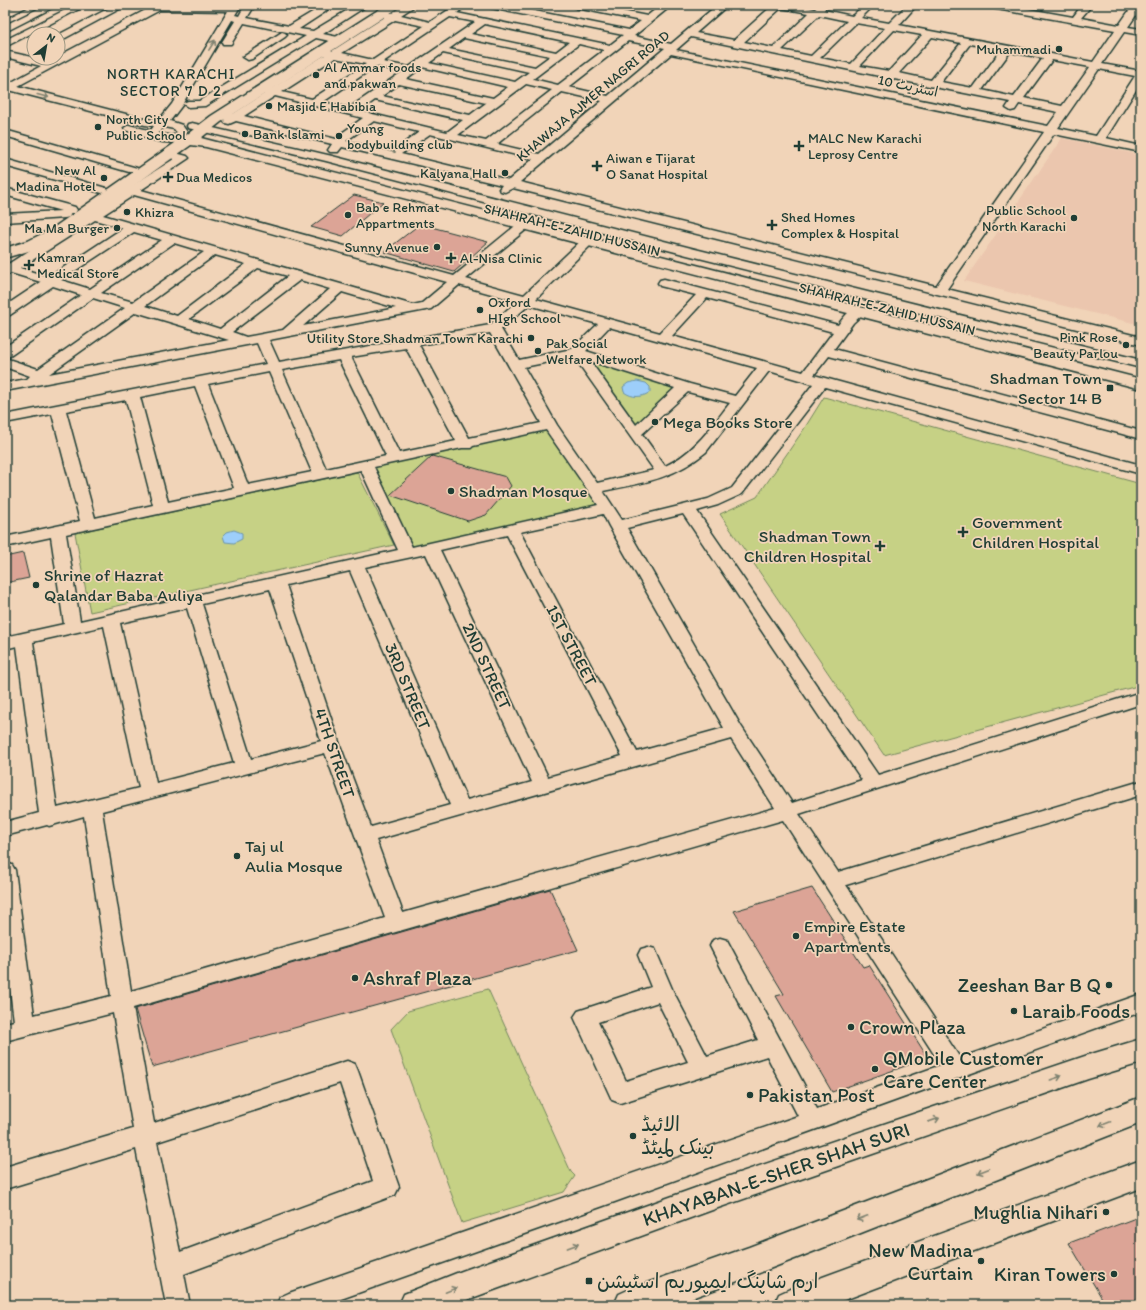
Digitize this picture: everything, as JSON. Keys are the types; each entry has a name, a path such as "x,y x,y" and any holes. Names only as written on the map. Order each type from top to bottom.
{"main road":[{"path":"12,252 38,242 59,231 168,154 193,134 324,44 387,10"},
{"path":"12,252 38,235 68,212 160,152 233,114 266,92 324,44"},
{"name":"SHAHRAH-E-ZAHID HUSSAIN","path":"193,134 324,163 457,202 486,204 509,215 687,254 1141,384"},
{"name":"SHAHRAH-E-ZAHID HUSSAIN","path":"193,134 531,227 844,300 972,326 1141,374"},
{"name":"KHAYABAN-E-SHER SHAH SURI","path":"415,1305 462,1286 715,1195 1088,1067 1141,1051"},
{"path":"630,1305 748,1262 1141,1110"},
{"path":"790,1305 1141,1174"}],"street":[{"path":"5,14 25,5"},
{"path":"5,29 53,5"},
{"path":"5,44 82,5"},
{"path":"66,35 122,5"},
{"path":"221,50 250,5"},
{"path":"188,104 201,104 324,44 363,5"},
{"path":"387,10 411,5"},
{"path":"314,103 462,5"},
{"name":"اسٹریٹ 10","path":"491,5 628,35 671,49 787,76 1141,149"},
{"path":"576,5 648,20"},
{"path":"612,12 622,5"},
{"path":"487,146 667,5"},
{"name":"KHAWAJA AJMER NAGRI ROAD","path":"486,204 723,5"},
{"path":"737,43 780,5 820,8 854,20 1141,74 1099,141"},
{"path":"787,76 854,20 869,5"},
{"path":"853,66 912,5"},
{"path":"996,5 1141,32"},
{"path":"1037,13 1044,5"},
{"path":"1075,20 1087,5"},
{"path":"941,287 1138,5"},
{"path":"66,57 162,6 231,13 240,22 286,32 324,44 374,63 411,71"},
{"path":"523,30 554,8"},
{"path":"775,51 820,8"},
{"path":"248,57 322,10"},
{"path":"387,10 432,25"},
{"path":"152,135 163,124 177,105 231,13"},
{"path":"449,14 611,48"},
{"path":"351,112 483,21"},
{"path":"689,34 1065,110"},
{"path":"874,94 929,34"},
{"path":"462,36 558,55"},
{"path":"449,136 577,41"},
{"path":"934,83 968,41"},
{"path":"976,91 1008,48"},
{"path":"441,50 538,71"},
{"path":"5,54 26,59"},
{"path":"22,58 26,56"},
{"path":"1001,120 1018,100 1049,57"},
{"path":"193,134 188,104 213,63"},
{"path":"421,64 521,83 560,88 610,100"},
{"path":"6,89 49,66"},
{"path":"397,80 495,102"},
{"name":"SHAHRAH-E-ZAHID HUSSAIN","path":"6,89 145,122 163,124 193,134"},
{"name":"SHAHRAH-E-ZAHID HUSSAIN","path":"6,89 161,138 193,134"},
{"path":"266,92 541,158"},
{"path":"374,97 472,119"},
{"path":"233,114 515,181 941,287 1141,333"},
{"path":"372,117 341,140 324,163 687,254 710,234"},
{"path":"400,151 427,131"},
{"path":"5,133 133,170"},
{"path":"341,140 400,151 710,234 852,269 941,287 988,303 1141,341"},
{"path":"168,154 183,158 94,216 12,252 7,268 246,341"},
{"path":"5,162 102,190"},
{"path":"133,191 1141,470"},
{"path":"8,193 68,212"},
{"path":"437,202 457,202"},
{"path":"5,218 68,212"},
{"path":"5,387 426,306 531,227 509,215"},
{"path":"94,216 414,309"},
{"path":"5,312 133,227"},
{"path":"5,353 173,238"},
{"path":"5,419 343,354 494,328 528,300 588,241"},
{"path":"29,383 214,250"},
{"path":"178,321 256,263"},
{"path":"806,377 841,330 844,300 852,269"},
{"path":"221,334 298,275"},
{"path":"664,283 841,330"},
{"path":"285,334 340,287"},
{"path":"663,338 704,294"},
{"path":"988,303 972,326 1141,364"},
{"path":"577,352 607,322"},
{"path":"494,328 550,425 607,508 735,731 955,1068"},
{"path":"262,338 321,475"},
{"path":"410,342 466,445"},
{"path":"826,351 1141,435"},
{"path":"577,352 663,473"},
{"path":"516,365 577,352 685,387 738,402"},
{"path":"343,354 395,459"},
{"path":"5,362 41,374"},
{"path":"592,488 663,473 689,460 701,449 766,366"},
{"path":"200,381 243,491"},
{"path":"617,526 713,502 737,491 822,382"},
{"path":"635,433 685,387"},
{"path":"132,394 162,509"},
{"path":"58,409 89,525"},
{"path":"6,538 58,532 243,491 466,445 550,425"},
{"path":"366,465 407,552"},
{"path":"5,643 607,508"},
{"path":"688,508 874,784"},
{"name":"1ST STREET","path":"511,529 633,760"},
{"path":"58,532 73,628"},
{"name":"2ND STREET","path":"432,547 543,785"},
{"name":"3RD STREET","path":"356,564 460,808"},
{"name":"4TH STREET","path":"276,581 331,745 397,923"},
{"path":"193,600 245,768"},
{"path":"111,619 149,792"},
{"path":"24,639 49,819"},
{"path":"5,1032 122,1002 788,811 1141,698"},
{"path":"364,836 735,731"},
{"path":"5,829 49,819 331,745"},
{"path":"834,881 1141,788"},
{"path":"92,807 122,1002 145,1136 178,1305"},
{"path":"5,870 25,1027"},
{"path":"720,946 811,1119"},
{"path":"648,955 663,992 701,1067"},
{"path":"663,992 585,1017 620,1093 772,1045"},
{"path":"289,1305 457,1247 811,1119 1141,1003"},
{"path":"5,1178 145,1136 347,1071 387,1187 171,1267"}],"shaded area":[{"name":"Public School North Karachi","path":"1062,138 1141,155 1141,325 964,281"}],"green space":[{"path":"577,352 685,387 635,433"},
{"path":"824,397 1141,484 1141,685 884,755 720,514 757,497"},
{"path":"550,425 607,508 407,552 366,465"},
{"path":"357,472 394,545 90,612 75,533"},
{"path":"488,989 571,1172 575,1176 564,1192 462,1223 391,1029 408,1011"}],"water":[{"path":"637,381 646,383 650,387 650,392 637,396 624,392 623,387 628,383"},
{"path":"234,530 242,533 242,539 234,543 225,542 223,536 227,532"}],"building":[{"name":"Bab e Rehmat Appartments","path":"354,195 383,202 343,236 311,227"},
{"name":"Sunny Avenue","path":"420,224 488,242 454,272 384,252"},
{"name":"Shadman Mosque","path":"432,456 506,477 511,486 486,515 468,521 390,495"},
{"path":"23,553 29,578 5,583 5,557"},
{"path":"812,888 863,967 869,965 928,1058 832,1092 776,996 784,994 734,911"},
{"name":"Ashraf Plaza","path":"550,889 578,950 152,1067 135,1009"},
{"name":"Kiran Towers","path":"1141,1216 1141,1305 1106,1305 1069,1243"}],"place":[{"name":"Muhammadi","path":"1059,49"},
{"name":"Al Ammar foods and pakwan","path":"316,75"},
{"name":"Masjid E Habibia","path":"269,106"},
{"name":"North City Public School","path":"98,127"},
{"name":"Bank lslami","path":"245,134"},
{"name":"Young bodybuilding club","path":"339,136"},
{"name":"MALC New Karachi Leprosy Centre","path":"799,146"},
{"name":"Aiwan e Tijarat O Sanat Hospital","path":"597,166"},
{"name":"Kalyana Hall","path":"505,173"},
{"name":"Dua Medicos","path":"168,177"},
{"name":"New Al Madina Hotel","path":"104,178"},
{"name":"Khizra","path":"127,212"},
{"name":"Bab e Rehmat Appartments","path":"348,215"},
{"name":"Public School North Karachi","path":"1074,218"},
{"name":"Shed Homes Complex & Hospital","path":"772,225"},
{"name":"Ma Ma Burger","path":"117,228"},
{"name":"Sunny Avenue","path":"437,247"},
{"name":"Al-Nisa Clinic","path":"451,258"},
{"name":"Kamran Medical Store","path":"29,265"},
{"name":"Oxford HIgh School","path":"480,310"},
{"name":"Utility Store Shadman Town Karachi","path":"531,338"},
{"name":"Pink Rose Beauty Parlou","path":"1126,345"},
{"name":"Pak Social Welfare Network","path":"538,351"},
{"name":"Shadman Town Sector 14 B","path":"1110,388"},
{"name":"Mega Books Store","path":"655,422"},
{"name":"Shadman Mosque","path":"451,491"},
{"name":"Government Children Hospital","path":"963,532"},
{"name":"Shadman Town Children Hospital","path":"880,546"},
{"name":"Shrine of Hazrat Qalandar Baba Auliya","path":"36,585"},
{"name":"Taj ul Aulia Mosque","path":"237,856"},
{"name":"Empire Estate Apartments","path":"796,936"},
{"name":"Ashraf Plaza","path":"355,978"},
{"name":"Zeeshan Bar B Q","path":"1109,985"},
{"name":"Laraib Foods","path":"1014,1011"},
{"name":"Crown Plaza","path":"851,1027"},
{"name":"QMobile Customer Care Center","path":"875,1069"},
{"name":"Pakistan Post","path":"750,1095"},
{"name":"الائیڈ بینک لمیٹڈ","path":"633,1136"},
{"name":"Mughlia Nihari","path":"1106,1212"},
{"name":"New Madina Curtain","path":"981,1261"},
{"name":"Kiran Towers","path":"1114,1274"},
{"name":"ارم شاپنگ ایمپوریم اسٹیشن","path":"589,1281"}],"district":[{"name":"NORTH KARACHI SECTOR 7 D 2","path":"171,82"}]}
